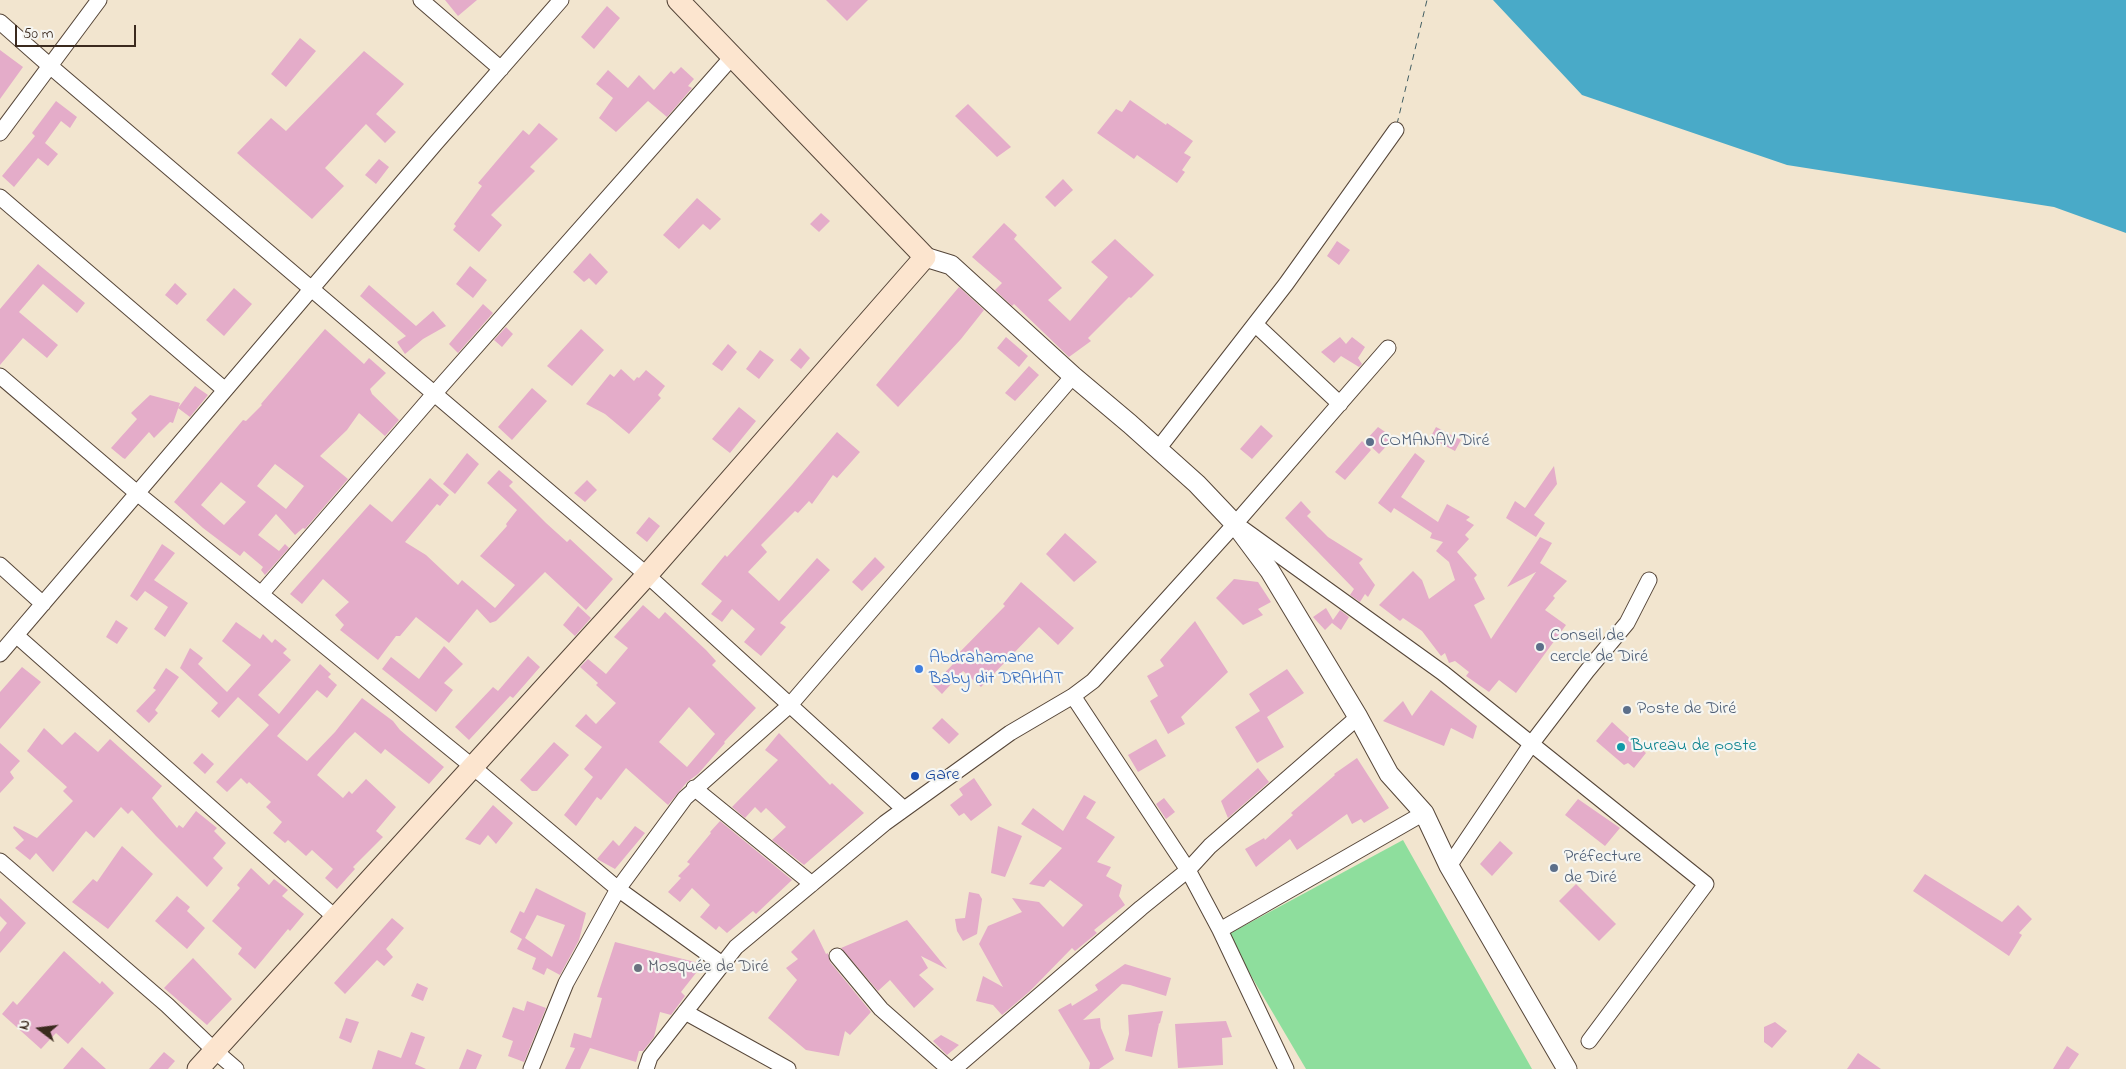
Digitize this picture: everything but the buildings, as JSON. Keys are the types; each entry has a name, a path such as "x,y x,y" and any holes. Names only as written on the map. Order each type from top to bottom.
{"main road":[{"path":"198,1069 647,574 925,257 678,0"}],"street":[{"path":"0,133 99,0"},
{"path":"421,0 501,69"},
{"path":"0,654 311,289 561,0"},
{"path":"0,22 647,574 904,809"},
{"path":"261,594 434,394 733,56"},
{"path":"1158,449 1286,284 1396,130"},
{"path":"0,197 225,390"},
{"path":"925,257 951,265 1073,376 1158,449 1235,524 1270,571 1358,718 1389,774 1424,813 1449,866 1566,1069"},
{"path":"1255,324 1340,404"},
{"path":"645,1065 736,947 904,809 1010,733 1073,696 1093,681 1235,524 1388,348"},
{"path":"0,376 137,494 473,767 618,889 722,964"},
{"path":"531,1069 566,983 618,889 694,788 790,705 1073,376"},
{"path":"1235,524 1443,673 1706,884 1588,1041"},
{"path":"0,565 44,604"},
{"path":"1449,866 1532,743 1587,671 1627,623 1649,580"},
{"path":"17,636 336,918"},
{"path":"1073,696 1188,870 1220,930 1286,1069"},
{"path":"954,1069 1141,908 1188,870 1210,846 1358,718"},
{"path":"694,788 812,884"},
{"path":"1220,930 1424,813"},
{"path":"0,861 167,1004 236,1069"},
{"path":"837,956 881,1009 949,1069"},
{"path":"685,1012 788,1069"}],"green space":[{"path":"1403,840 1532,1069 1306,1069 1227,935"}],"water":[{"path":"1493,0 2126,0 2126,233 2054,207 1787,165 1582,95"}],"ferry route":[{"path":"1397,124 1427,0"}],"place":[{"name":"COMANAV Diré","path":"1370,442"},
{"name":"Conseil de cercle de Diré","path":"1540,647"},
{"name":"Abdrahamane Baby dit DRAHAT","path":"919,669"},
{"name":"Poste de Diré","path":"1627,710"},
{"name":"Bureau de poste","path":"1621,747"},
{"name":"Gare","path":"915,776"},
{"name":"Préfecture de Diré","path":"1554,868"},
{"name":"Mosquée de Diré","path":"638,968"}]}
